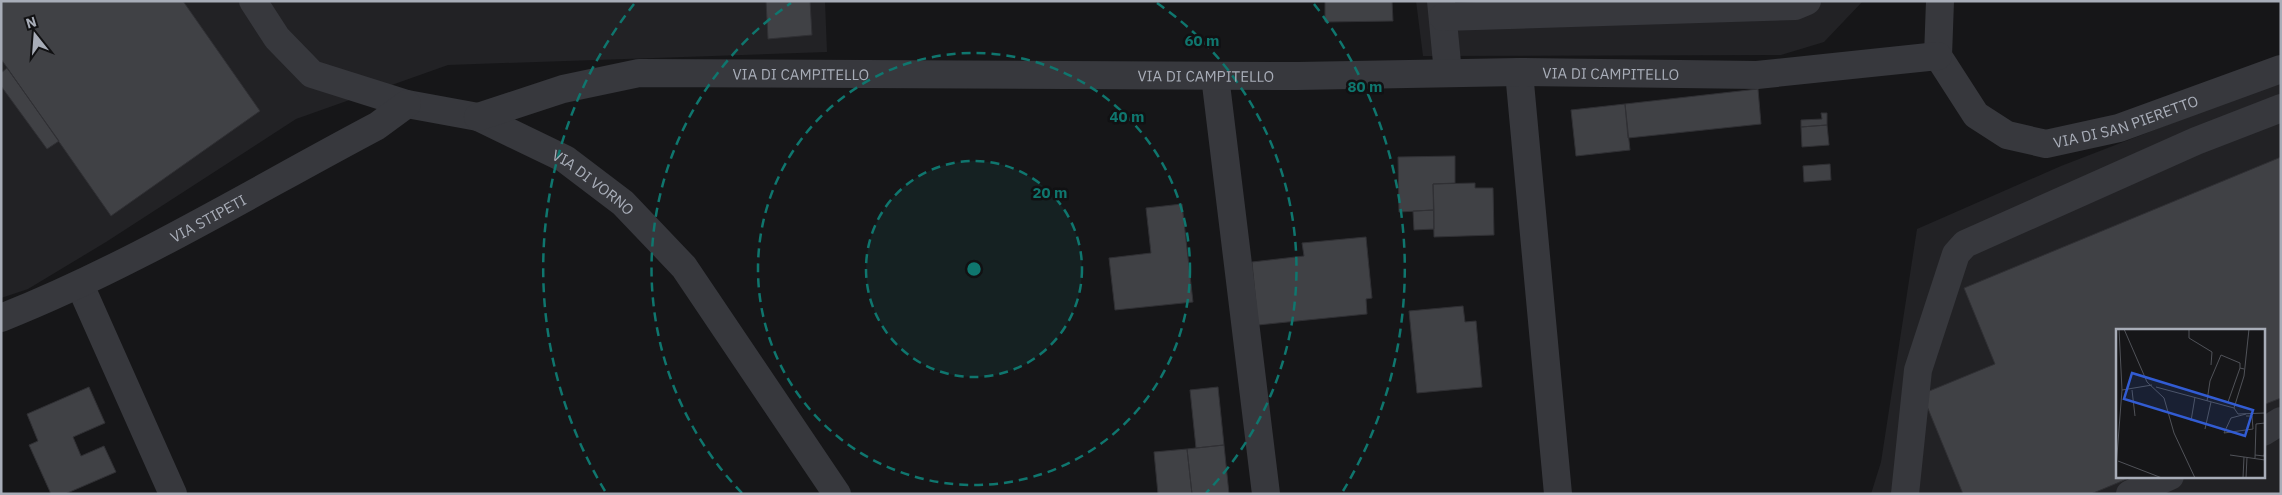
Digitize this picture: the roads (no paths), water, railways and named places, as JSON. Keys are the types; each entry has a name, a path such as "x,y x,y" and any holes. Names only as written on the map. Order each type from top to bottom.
{"street":[{"name":"VIA DI VORNO","path":"252,1 278,38 312,74 407,104 478,117 565,159 623,203 684,267 837,494"},
{"path":"1448,73 1442,9 1795,6 1807,1"},
{"path":"1938,56 1940,1"},
{"name":"VIA DI CAMPITELLO","path":"478,117 563,89 639,73 1215,76 1519,72 1757,75 1938,56"},
{"name":"VIA DI SAN PIERETTO","path":"1938,56 1976,115 2007,135 2046,144 2119,128 2281,69"},
{"path":"1519,72 1558,494"},
{"path":"1215,76 1266,494"},
{"name":"VIA STIPETI","path":"1,318 80,285 157,246 376,126 407,104"},
{"path":"2187,104 2199,134 2196,142"},
{"path":"1905,494 1918,370 1956,254 1965,244 2196,142 2281,108"},
{"path":"80,285 174,494"},
{"path":"2264,431 2281,421"},
{"path":"2130,494 2166,478"}]}
